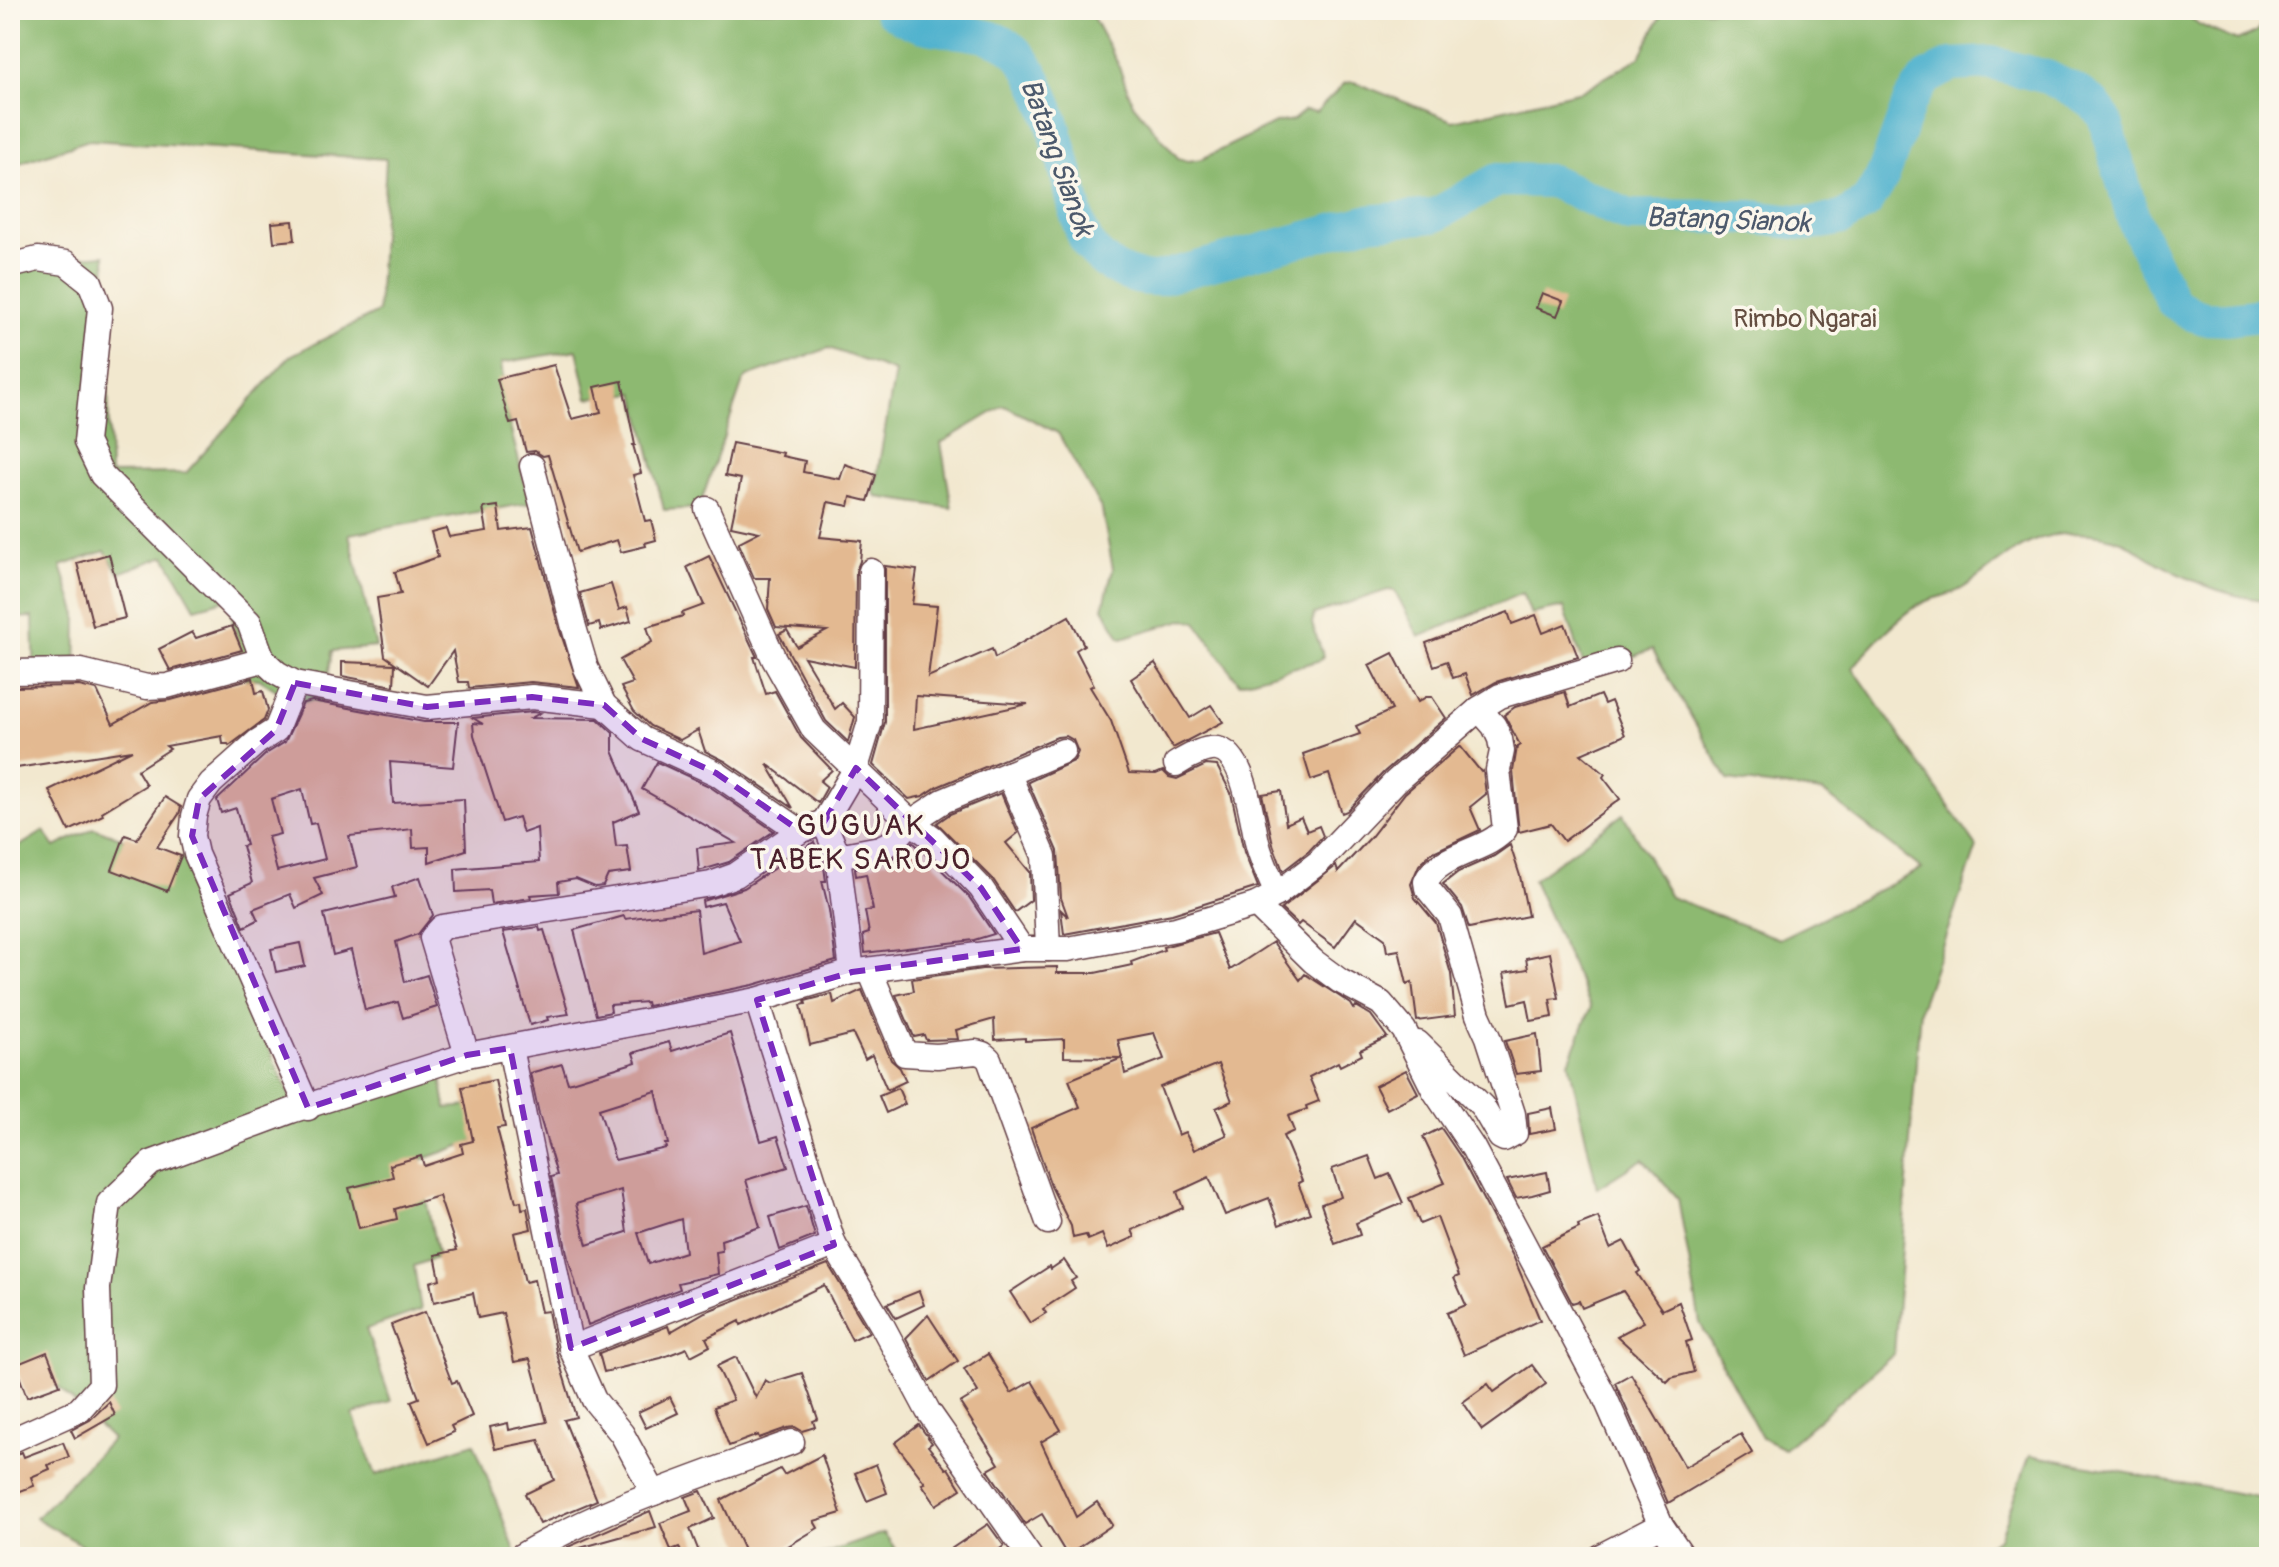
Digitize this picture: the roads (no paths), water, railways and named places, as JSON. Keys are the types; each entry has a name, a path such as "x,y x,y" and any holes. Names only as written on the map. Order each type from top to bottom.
{"street":[{"path":"10,266 38,259 66,263 90,282 100,308 86,442 92,458 102,475 249,622 263,660 277,673 295,683 427,707 532,697 604,705"},
{"path":"532,466 586,668 604,705 642,739 716,773 800,831"},
{"path":"707,509 774,659 814,730 911,822 933,838 981,888 1022,949"},
{"path":"467,1055 432,938 442,927 711,884 736,875 800,831 824,822 856,768 870,722 871,571"},
{"path":"10,672 81,671 156,687 263,660"},
{"path":"10,1441 79,1410 101,1385 98,1288 109,1203 151,1163 291,1111 467,1055 757,1000 861,971 1022,949 1068,949 1176,929 1266,900 1319,862 1395,782 1479,709 1500,696 1617,661"},
{"path":"295,683 276,730 257,742 211,783 199,799 192,836 196,854 308,1108"},
{"path":"1473,1148 1515,1133 1513,1114 1478,1015 1450,916 1427,888 1426,882 1435,870 1487,841 1499,838 1505,829 1498,770 1502,751 1500,739 1494,726 1479,709"},
{"path":"1176,764 1202,751 1215,749 1226,753 1248,791 1266,900 1313,961 1340,981 1381,1003 1404,1030 1482,1106 1500,1137"},
{"path":"838,856 880,848 894,841 911,822 943,801 1063,751"},
{"path":"1011,773 1044,856 1048,949"},
{"path":"824,822 838,856 861,971 905,1054 937,1056 976,1052 989,1059 1048,1222"},
{"path":"757,1000 834,1245 928,1411 1030,1557"},
{"path":"1404,1030 1434,1090 1473,1148 1604,1395 1661,1525 1683,1557"},
{"path":"510,1048 571,1348 594,1400 622,1434 654,1493"},
{"path":"571,1348 834,1245"},
{"path":"521,1556 564,1530 792,1442"},
{"path":"1599,1557 1661,1525"}],"waterway":[{"name":"Batang Sianok","path":"890,10 923,26 999,41 1020,56 1029,68 1051,118 1085,239 1102,260 1119,271 1138,277 1157,279 1366,222 1434,216 1497,180 1551,181 1629,216 1751,217 1812,224 1842,218 1867,202 1883,176 1910,101 1925,79 1951,65 1991,63 2047,77 2094,104 2105,119 2134,221 2172,301 2204,318 2228,319 2269,314"}],"district":[{"name":"GUGUAK TABEK SAROJO","path":"861,842"}],"park label":[{"name":"Rimbo Ngarai","path":"1805,318"}]}
